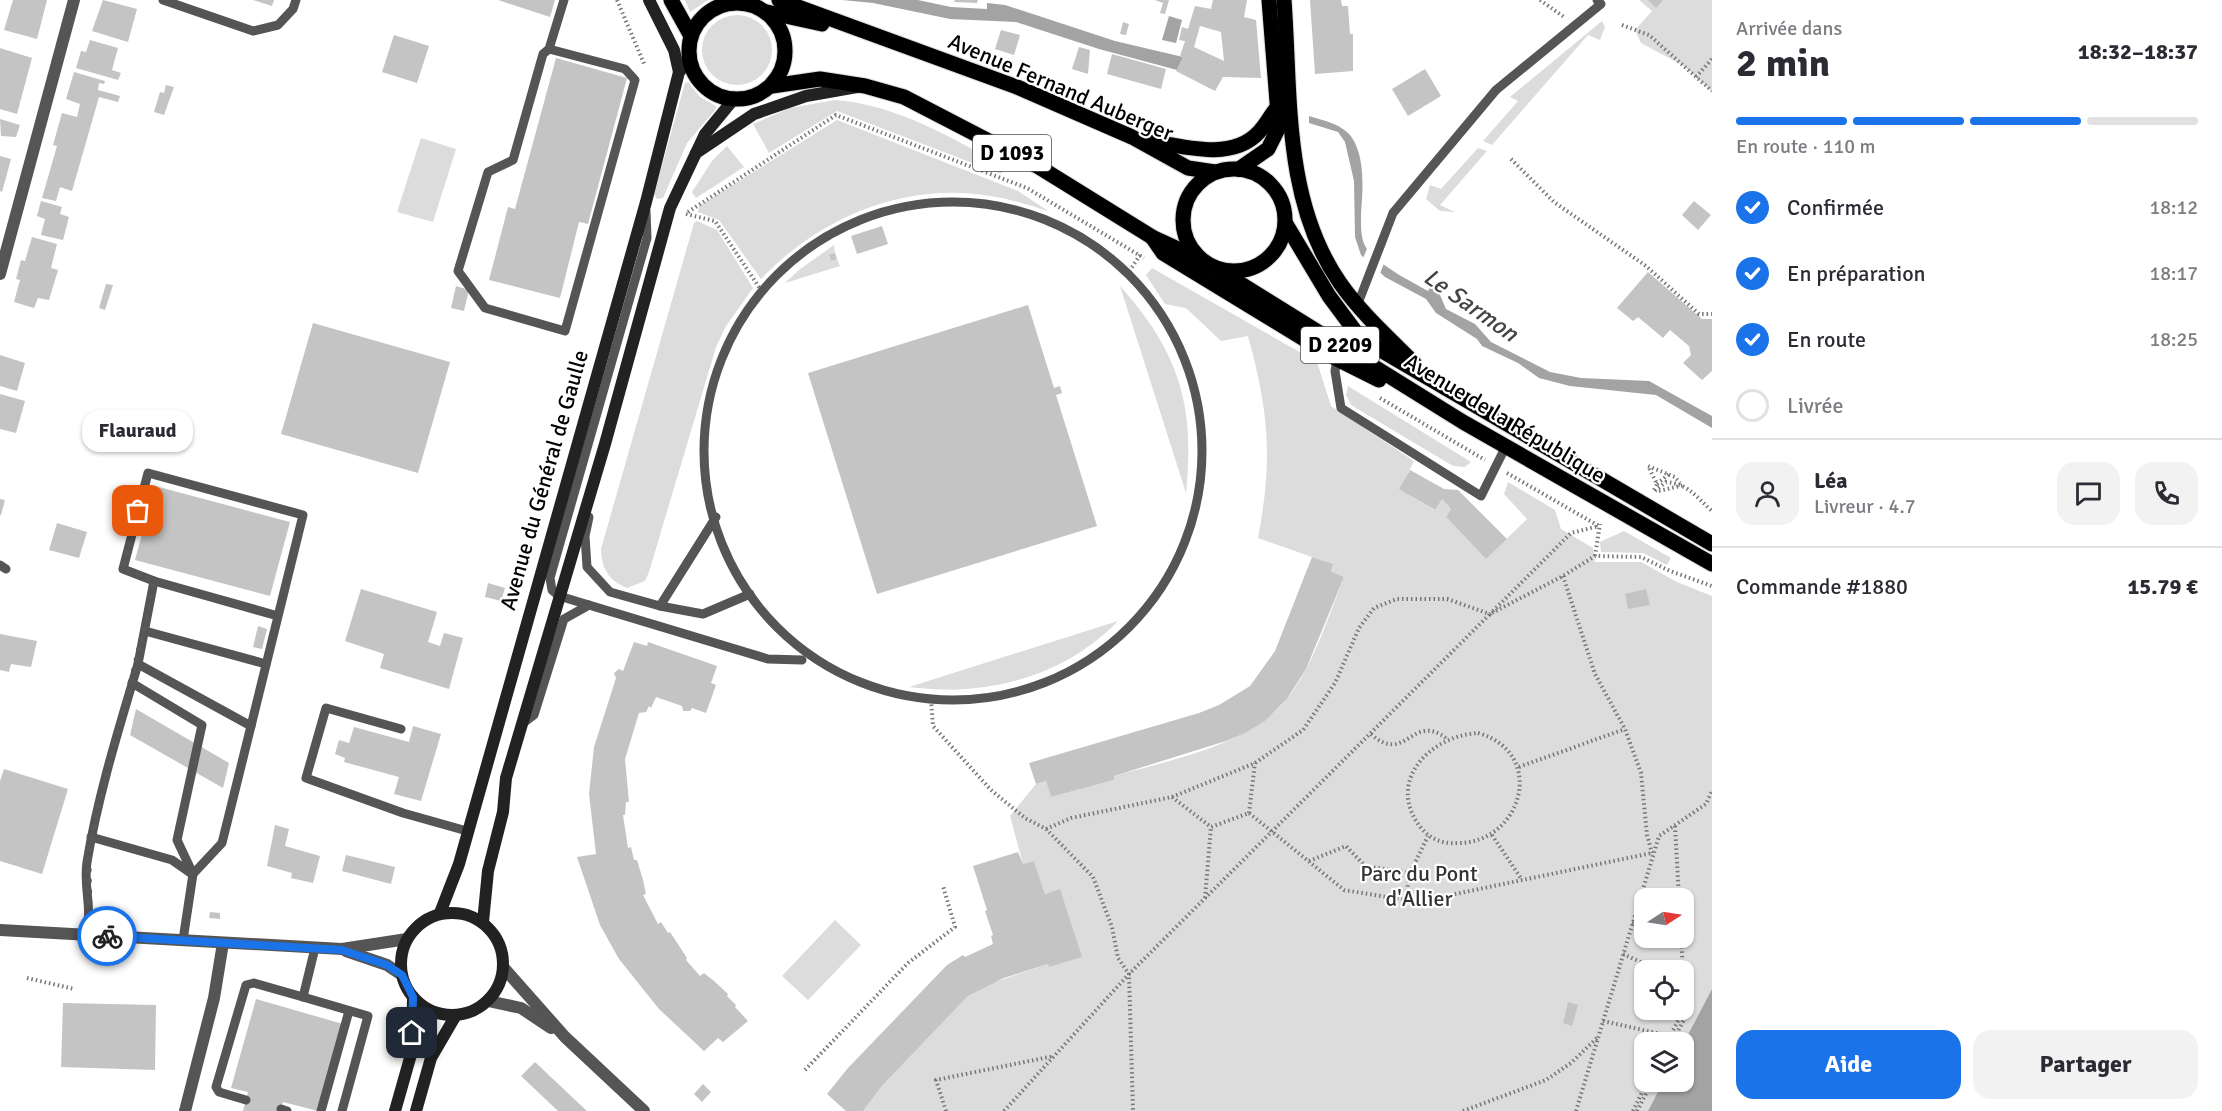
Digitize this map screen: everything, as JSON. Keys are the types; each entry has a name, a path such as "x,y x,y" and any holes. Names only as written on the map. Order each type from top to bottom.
{"main road":[{"path":"649,0 684,66 705,88 718,96 733,100 747,99 772,86 782,72 785,47 777,23 765,11 747,2 734,2 720,5 697,23 691,36 684,66"},
{"path":"671,0 691,36"},
{"name":"Avenue Fernand Auberger","path":"779,0 1017,87 1132,137 1188,168 1215,172"},
{"path":"1239,169 1268,149 1279,127 1269,0"},
{"name":"Avenue de la République","path":"1284,0 1296,178 1322,250 1338,281 1357,306 1426,375"},
{"name":"Avenue Fernand Auberger","path":"765,11 890,39"},
{"name":"Avenue du Général de Gaulle","path":"440,913 459,864 684,66"},
{"name":"D 1093","path":"772,86 820,79 865,86 904,97 1038,166 1152,237 1200,259"},
{"path":"695,154 754,114 806,96 865,86"},
{"name":"Avenue du Général de Gaulle","path":"483,922 488,871 503,812 506,778 605,444 670,208 705,134 733,100"},
{"path":"1132,137 1202,149 1239,146 1258,133 1276,109"},
{"path":"1239,169 1254,173 1268,181 1278,193 1284,208 1286,224 1282,239 1274,253 1263,264 1240,271 1217,269 1200,259 1189,245 1184,228 1184,211 1189,195 1201,181 1215,172 1239,169"},
{"name":"Avenue de la République","path":"1284,208 1296,178"},
{"name":"Avenue de la République","path":"1286,224 1329,296 1355,331 1384,352 1712,544"},
{"path":"1152,237 1163,253 1337,359 1463,422"},
{"name":"Avenue de la République","path":"1217,269 1463,422 1712,564"},
{"path":"440,913 470,915 483,922 495,934 501,950 503,967 498,985 488,1001 473,1011 456,1015 432,1011 413,997 402,975 401,956 407,939 427,918 440,913"},
{"path":"395,1111 412,1050 413,997"},
{"path":"416,1111 431,1058 456,1015"}],"street":[{"path":"0,274 74,0"},
{"path":"0,930 342,950 407,939"},
{"path":"185,1111 214,998 223,943"},
{"path":"342,950 387,965 402,975"},
{"path":"503,967 565,1037 644,1111"},
{"path":"488,1001 520,1008 565,1037"}],"lane":[{"path":"163,0 253,31 278,25 293,9 296,0"},
{"path":"549,49 625,69 634,80 565,331 485,308 458,271 488,172 513,160 543,54 549,49 564,0"},
{"path":"1357,306 1393,213 1496,90 1576,25 1599,2"},
{"path":"646,202 646,238 550,578 552,590 559,596 768,659 802,660 871,688 931,700 964,700 1002,694 1034,684 1073,667 1130,626 1155,596 1177,560 1198,494 1202,455 1200,416 1190,377 1178,346 1158,308 1127,275 1098,250 1038,216 1009,207 948,199 893,207 843,224 799,254 738,324 710,398 705,468 716,517 750,594 802,660"},
{"path":"1337,359 1335,371 1341,408 1481,496 1506,447"},
{"path":"605,444 585,536 586,567 610,592 660,606 703,614 750,594"},
{"path":"193,874 222,843 251,726 266,664 278,616 303,514 148,473 123,568 154,581 278,616"},
{"path":"660,606 716,517"},
{"path":"86,935 91,916 86,867 91,837 138,664 154,581"},
{"path":"522,724 534,715 564,619 589,605"},
{"path":"145,631 266,664"},
{"path":"138,664 251,726"},
{"path":"132,683 202,725 177,840 193,874 183,940"},
{"path":"401,729 326,708 306,778 403,813 467,831"},
{"path":"91,837 172,860 193,874"},
{"path":"303,997 315,948"},
{"path":"246,1100 219,1092 216,1087 246,985 254,983 368,1016 342,1111"},
{"path":"321,1111 349,1011"}],"path":[{"path":"617,0 647,71"},
{"path":"1540,0 1576,25"},
{"path":"1622,25 1649,35 1712,91"},
{"path":"1696,77 1712,59"},
{"path":"685,214 836,115 1026,188 1150,261"},
{"path":"1511,159 1554,202 1646,266 1699,314 1712,314"},
{"path":"670,208 715,221 763,293"},
{"path":"1127,275 1140,255"},
{"path":"1375,395 1599,526"},
{"path":"1657,484 1648,466 1669,474 1696,494 1712,511"},
{"path":"1653,493 1657,484 1669,474"},
{"path":"1653,493 1666,482 1682,484"},
{"path":"1653,493 1682,484"},
{"path":"1595,556 1599,526"},
{"path":"1004,1111 1129,974 1571,533 1599,526"},
{"path":"1046,829 1071,818 1172,797 1255,763 1303,730 1335,683 1359,628 1374,608 1397,599 1447,599 1490,614 1563,576 1595,556 1641,557 1670,571 1712,586"},
{"path":"1563,576 1595,674 1625,729 1641,773 1647,835 1652,853"},
{"path":"931,700 933,726 991,790 1025,818 1046,829 1093,877 1112,927 1119,958 1129,974 1133,1111"},
{"path":"1519,767 1625,729"},
{"path":"1371,734 1383,744 1391,746 1424,730 1438,732 1446,739"},
{"path":"1478,733 1494,737 1512,754 1519,767 1520,791 1510,815 1492,835 1470,843 1447,843 1428,836 1416,822 1408,805 1408,783 1417,762 1446,739 1460,734 1478,733"},
{"path":"1249,813 1255,763"},
{"path":"1575,1111 1659,836 1706,804 1712,792"},
{"path":"1172,797 1211,827"},
{"path":"1249,813 1344,890 1405,900 1436,898 1652,853"},
{"path":"1211,827 1249,813"},
{"path":"1675,825 1678,888"},
{"path":"1205,898 1211,827"},
{"path":"1492,835 1522,880"},
{"path":"1405,900 1410,873 1428,836"},
{"path":"1309,861 1346,846 1365,866 1410,873"},
{"path":"805,1070 908,963 955,927 943,886"},
{"path":"1623,954 1636,960"},
{"path":"27,978 74,989"},
{"path":"1603,1021 1652,1032"},
{"path":"1463,1111 1546,1080 1571,1063 1598,1036"},
{"path":"946,1111 936,1080 1055,1055"},
{"path":"1635,1111 1643,1092"},
{"path":"1635,1111 1646,1092"}],"green space":[{"path":"685,0 708,0 690,12"},
{"path":"1639,0 1712,0 1712,92 1684,66 1641,43 1635,30 1652,11"},
{"path":"744,15 757,21 766,30 770,36 772,50 770,64 762,75 751,83 730,85 712,75 704,64 702,43 712,25 723,17"},
{"path":"1602,21 1605,27 1600,40 1588,35 1492,145 1483,141 1518,101 1510,97"},
{"path":"688,82 700,97 716,106 716,109 687,143 663,198 657,199 654,194 685,83"},
{"path":"835,100 858,103 902,115 1004,166 1001,174 837,111 769,153 753,124 790,108"},
{"path":"837,120 1018,191 1048,211 997,197 958,193 926,194 895,200 865,209 836,222 809,238 784,257 761,279 719,220 698,212 699,206"},
{"path":"421,138 456,149 433,222 397,212"},
{"path":"727,146 744,167 696,198 692,192 712,161"},
{"path":"1478,148 1487,151 1440,205 1455,212 1440,211 1426,199 1430,185 1441,189"},
{"path":"697,221 717,230 753,288 726,326 716,347 649,572 645,581 627,588 607,573 601,549 694,223"},
{"path":"834,245 835,253 829,256 831,261 837,259 840,266 785,283 799,270"},
{"name":"Parc du Pont d'Allier","path":"1152,268 1317,362 1331,406 1414,461 1400,489 1434,510 1442,499 1451,509 1446,517 1486,559 1527,519 1504,494 1508,482 1555,510 1561,529 1593,548 1595,562 1641,562 1677,582 1712,596 1712,989 1689,1032 1634,1032 1634,1092 1658,1092 1648,1111 863,1111 882,1086 968,996 990,984 1048,964 1049,967 1081,957 1060,890 1045,894 1034,861 1023,864 1010,816 1036,784 1046,781 1051,797 1114,780 1114,776 1187,756 1236,737 1258,725 1293,691 1322,636 1344,577 1331,571 1332,564 1258,538 1266,484 1266,436 1261,389 1248,336 1221,341 1186,308 1165,304 1146,275"},
{"path":"1120,286 1156,334 1169,357 1178,381 1185,406 1188,433 1186,493"},
{"path":"1348,386 1471,462 1465,467 1453,466 1351,405 1346,395"},
{"path":"1624,531 1671,558 1667,565 1643,553 1601,552 1600,542"},
{"path":"1118,621 1097,640 1073,656 1022,679 967,689 909,687"},
{"path":"835,920 861,945 808,1000 782,976"}],"shaded area":[{"path":"842,0 918,0 951,7 987,9 987,3 1005,5 1115,41 1183,57 1177,70 1099,49 1016,22 950,19 873,3"},
{"path":"1169,16 1182,20 1176,43 1162,40"},
{"path":"1309,116 1339,126 1353,140 1362,170 1362,236 1367,249 1380,262 1428,291 1431,285 1437,288 1446,309 1475,324 1491,342 1550,372 1581,378 1649,381 1712,416 1712,428 1656,395 1570,386 1539,378 1518,363 1482,346 1477,339 1436,313 1426,299 1385,277 1361,255 1355,237 1354,181 1345,142 1338,132 1309,123"},
{"path":"1712,989 1712,1111 1648,1111 1658,1092 1694,1092 1694,1032 1689,1032"}],"pier":[{"path":"1368,246 1385,261 1379,276 1362,261"}],"building":[{"path":"13,0 47,0 37,39 4,30"},
{"path":"103,0 137,9 128,42 92,31"},
{"path":"253,0 274,0 272,6"},
{"path":"498,0 555,0 550,17"},
{"path":"955,0 978,0 977,3 954,2"},
{"path":"1155,0 1169,0 1165,14 1160,13 1163,3"},
{"path":"1213,0 1247,0 1244,17 1256,20 1261,78 1223,77 1215,91 1176,71 1183,57 1180,56 1185,41 1179,40 1182,27 1188,29 1195,6 1211,9","holes":["1200,26 1221,32 1224,61 1194,47"]},
{"path":"1310,0 1341,0 1342,6 1348,6 1350,34 1353,34 1353,71 1315,74"},
{"path":"1648,0 1663,0 1656,8"},
{"path":"1123,22 1129,24 1126,35 1120,34"},
{"path":"1001,30 1020,35 1014,55 995,49"},
{"path":"394,35 429,46 417,83 382,72"},
{"path":"90,40 118,48 112,70 121,73 118,80 76,68 81,51 86,52"},
{"path":"1079,47 1090,50 1088,74 1072,69"},
{"path":"0,48 32,58 17,114 0,109"},
{"path":"1112,54 1166,69 1161,89 1107,74"},
{"path":"556,58 627,78 588,224 579,222 560,298 489,280 508,207 515,209"},
{"path":"1425,69 1441,96 1408,116 1392,89"},
{"path":"74,72 105,81 104,84 99,83 98,90 120,96 118,102 99,97 72,191 60,187 56,201 42,198 57,146 53,145 62,113 77,117 80,104 66,99"},
{"path":"166,85 174,87 164,115 154,112 160,92 164,93"},
{"path":"0,119 20,125 16,137 1,136"},
{"path":"0,156 11,159 2,192 0,191"},
{"path":"41,201 62,207 60,214 69,217 63,240 41,235 45,219 37,216"},
{"path":"1694,201 1711,215 1698,230 1682,215"},
{"path":"882,226 888,244 857,254 851,236"},
{"path":"32,237 57,244 51,268 58,270 49,300 38,298 34,308 14,302 20,280 16,279 21,260 25,261"},
{"path":"835,253 837,259 831,261 829,255"},
{"path":"1648,272 1702,319 1712,319 1712,371 1702,380 1683,363 1691,355 1689,346 1670,330 1663,338 1638,317 1633,321 1617,308"},
{"path":"106,284 113,285 105,310 99,308"},
{"path":"456,286 469,290 464,311 451,308"},
{"path":"1028,305 1054,388 1060,386 1062,393 1056,395 1097,526 877,594 808,373"},
{"path":"313,323 450,362 418,473 281,434"},
{"path":"0,355 25,363 17,391 0,386"},
{"path":"0,394 25,401 16,433 0,429"},
{"path":"1410,470 1444,489 1458,490 1507,539 1486,559 1446,517 1451,509 1442,499 1435,510 1399,489"},
{"path":"155,486 290,522 270,596 135,560"},
{"path":"0,499 5,500 1,515 0,515"},
{"path":"57,523 87,532 79,558 49,550"},
{"path":"1312,557 1333,564 1331,571 1344,577 1306,669 1287,699 1266,720 1226,741 1114,776 1114,780 1051,797 1046,781 1036,784 1029,763 1199,713 1219,705 1250,686 1275,651"},
{"path":"488,583 505,588 501,601 485,597"},
{"path":"361,589 437,612 428,642 440,646 444,633 463,638 449,689 380,668 384,654 345,641"},
{"path":"1646,589 1650,605 1628,609 1625,594"},
{"path":"258,626 267,629 262,649 253,647"},
{"path":"0,634 37,641 31,667 11,664 9,672 0,670"},
{"path":"634,642 647,646 648,642 717,666 711,683 716,685 706,713 692,708 690,711 683,711 682,706 656,697 651,708 649,706 646,712 639,713 625,759 629,802 626,802 625,815 623,815 628,848 631,847 643,880 646,894 643,895 658,924 661,922 668,933 670,932 687,958 686,960 700,976 704,973 728,994 727,996 736,1005 735,1007 748,1021 723,1042 718,1038 704,1051 659,1009 619,959 600,925 577,857 596,854 589,794 594,747 616,678 614,673 619,669 623,671"},
{"path":"136,709 229,763 223,788 130,735"},
{"path":"413,726 441,734 421,801 394,794 399,777 344,762 345,758 335,754 339,740 349,743 354,727 409,742"},
{"path":"4,769 68,789 42,874 0,861 0,781"},
{"path":"275,825 289,829 285,846 320,856 313,883 291,878 292,873 267,866"},
{"path":"1018,852 1023,864 1034,861 1045,894 1060,889 1082,957 1049,967 1048,964 1004,978 968,996 882,1086 863,1111 846,1111 827,1094 848,1068 947,965 963,955 965,957 993,944 991,936 993,935 985,911 987,910 973,866"},
{"path":"346,855 395,867 391,884 342,871"},
{"path":"210,912 220,913 220,919 209,918"},
{"path":"256,999 343,1024 318,1111 283,1102 280,1111 243,1111 248,1092 231,1088"},
{"path":"1568,1002 1578,1005 1572,1026 1563,1023"},
{"path":"63,1003 156,1005 155,1070 61,1067"},
{"path":"535,1062 587,1111 558,1111 521,1076"},
{"path":"703,1084 711,1092 702,1102 694,1094"}],"way so far":[{"path":"107,936 86,935 91,916 86,867 91,837 138,664 154,581 123,568 138,511"}],"place":[{"name":"Flauraud","path":"138,511"}],"route":[{"path":"107,936 342,950 387,965 402,975 413,997 412,1033"}],"water label":[{"name":"Le Sarmon","path":"1471,305"}]}
